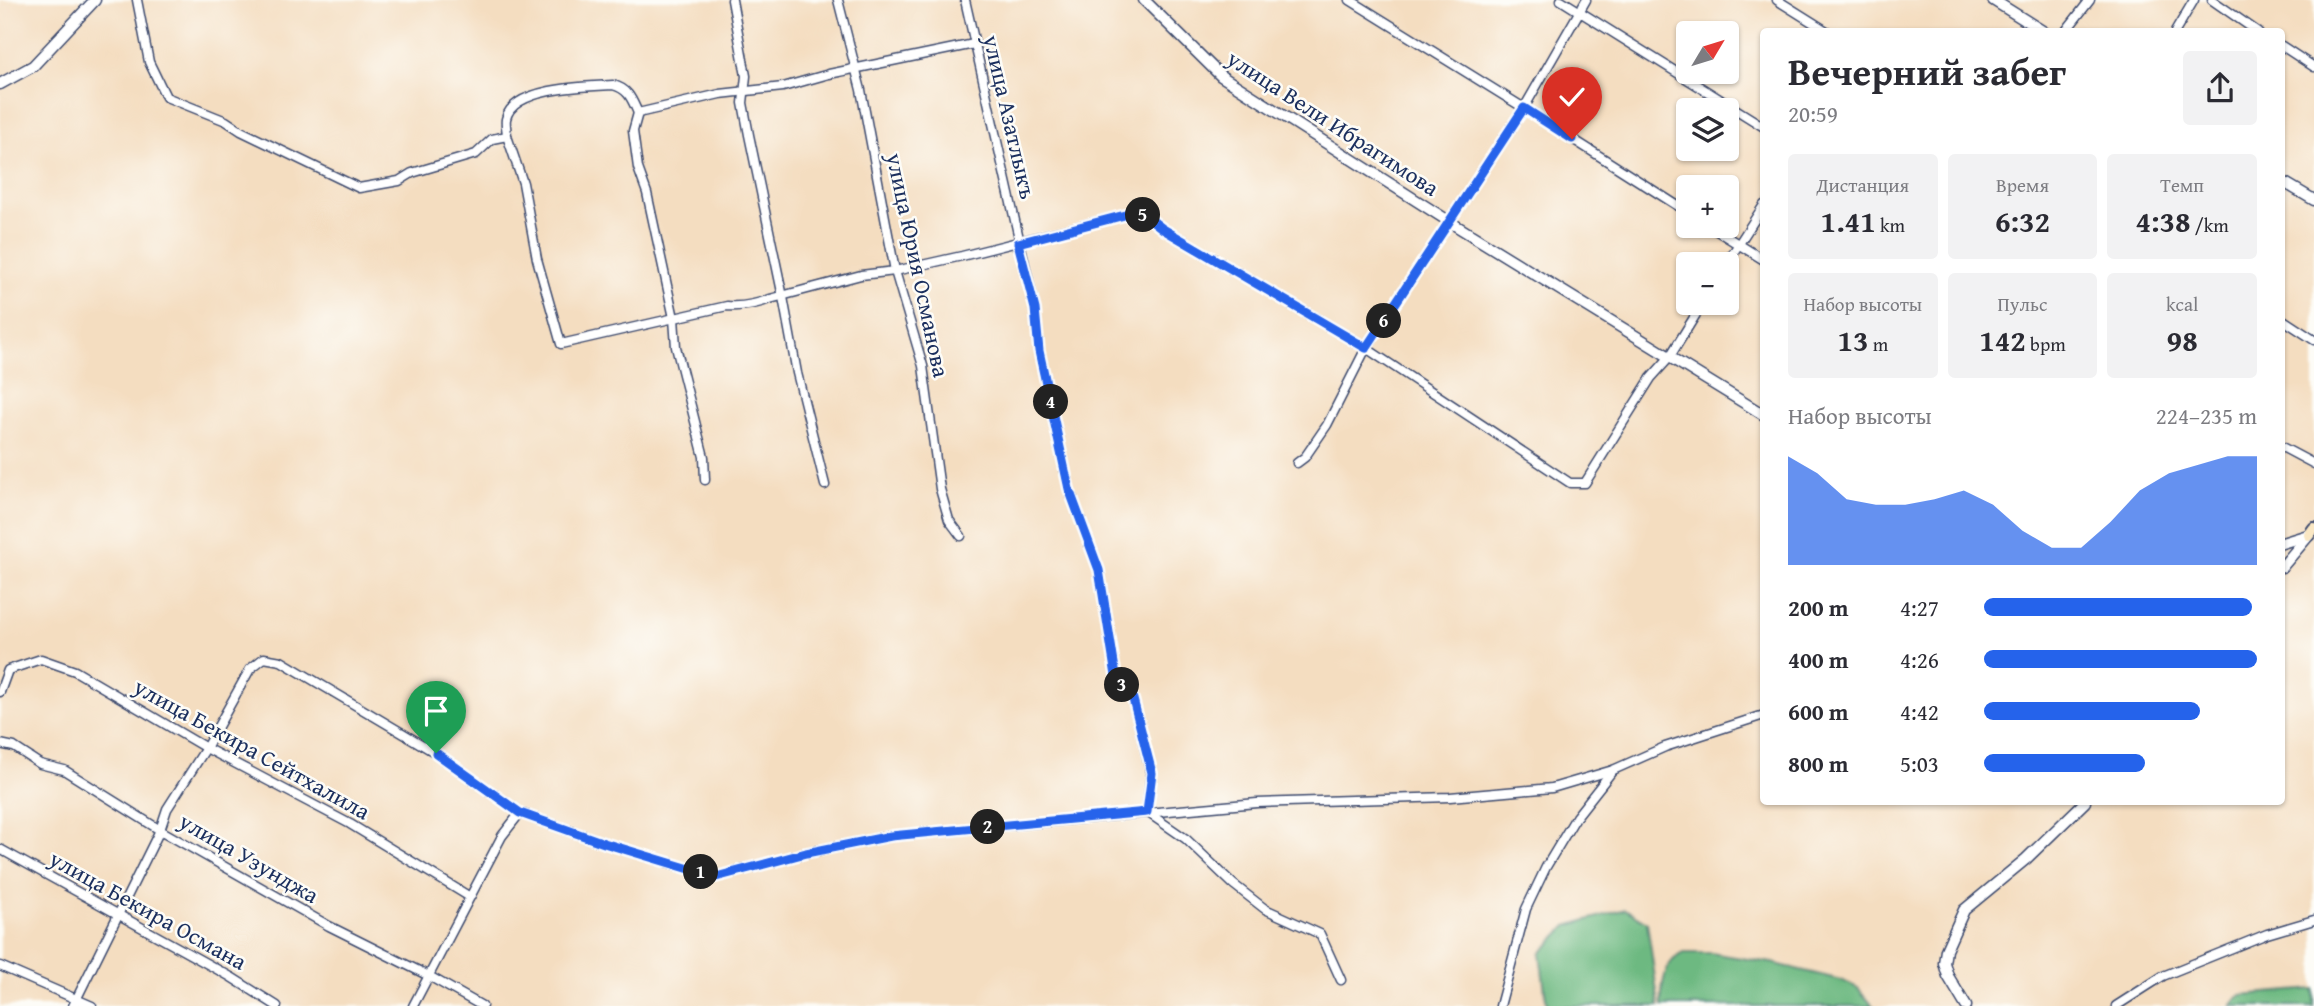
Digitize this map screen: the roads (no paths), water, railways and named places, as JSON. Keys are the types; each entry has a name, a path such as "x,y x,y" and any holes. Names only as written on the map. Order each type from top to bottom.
{"street":[{"path":"0,83 33,65 95,0"},
{"path":"137,0 149,62 166,97 226,121 241,131 359,188 399,181 412,173 476,154 492,139 507,136"},
{"path":"733,0 746,76 743,103 745,114 797,373 825,485"},
{"name":"улица Юрия Османова","path":"838,0 861,90 895,271 923,366 940,489 949,520 961,536"},
{"name":"улица Азатлыкъ","path":"964,0 1035,309 1039,351 1069,489 1099,570 1116,676 1133,699 1152,773 1147,812"},
{"name":"улица Вели Ибрагимова","path":"1144,0 1148,7 1221,76 1450,222 1760,413"},
{"path":"1350,0 1676,205"},
{"path":"1561,0 1760,124"},
{"path":"1297,463 1305,457 1327,425 1366,348 1524,108 1586,0"},
{"path":"1777,0 1822,28"},
{"path":"1993,0 2038,28"},
{"path":"2068,28 2090,0"},
{"path":"2177,28 2194,0"},
{"path":"2212,0 2252,28"},
{"path":"638,113 720,94 783,87 974,44"},
{"path":"2285,48 2314,66"},
{"path":"705,480 704,457 676,348 674,318 647,193 638,168 633,131 638,113 629,93 622,87 613,85 556,88 520,102 506,118 507,136 523,183 537,259 561,344 674,318 727,306 744,307 861,275 895,271 1018,243 1140,211 1163,229 1366,348 1570,482 1584,483 1651,378 1669,358 1696,315"},
{"path":"2285,183 2314,200"},
{"path":"1734,252 1760,211"},
{"path":"1728,238 1760,258"},
{"path":"2285,321 2314,340"},
{"path":"2285,449 2314,464"},
{"path":"2285,542 2311,531"},
{"path":"2285,563 2311,531"},
{"path":"76,1002 160,830 167,809 206,748 250,669 264,658 281,661 436,753 520,813 716,877 806,853 891,836 1257,803 1450,797 1552,788 1760,716"},
{"name":"улица Бекира Сейтхалила","path":"0,692 8,670 41,659 75,671 206,748 350,824 470,897"},
{"name":"улица Узунджа","path":"0,744 14,747 40,764 64,770 160,830 329,926 482,1006"},
{"path":"1500,1006 1526,909 1546,867 1576,817 1613,769"},
{"path":"1966,1006 1948,976 1944,963 1946,950 1964,910 2026,859 2082,805"},
{"path":"1147,812 1186,839 1233,884 1265,909 1320,934 1341,979"},
{"path":"413,1006 502,836 520,813"},
{"name":"улица Бекира Османа","path":"0,849 231,977 277,1006"},
{"path":"2116,1006 2163,976 2267,934 2314,920"},
{"path":"0,966 76,1002 92,1006"}]}
